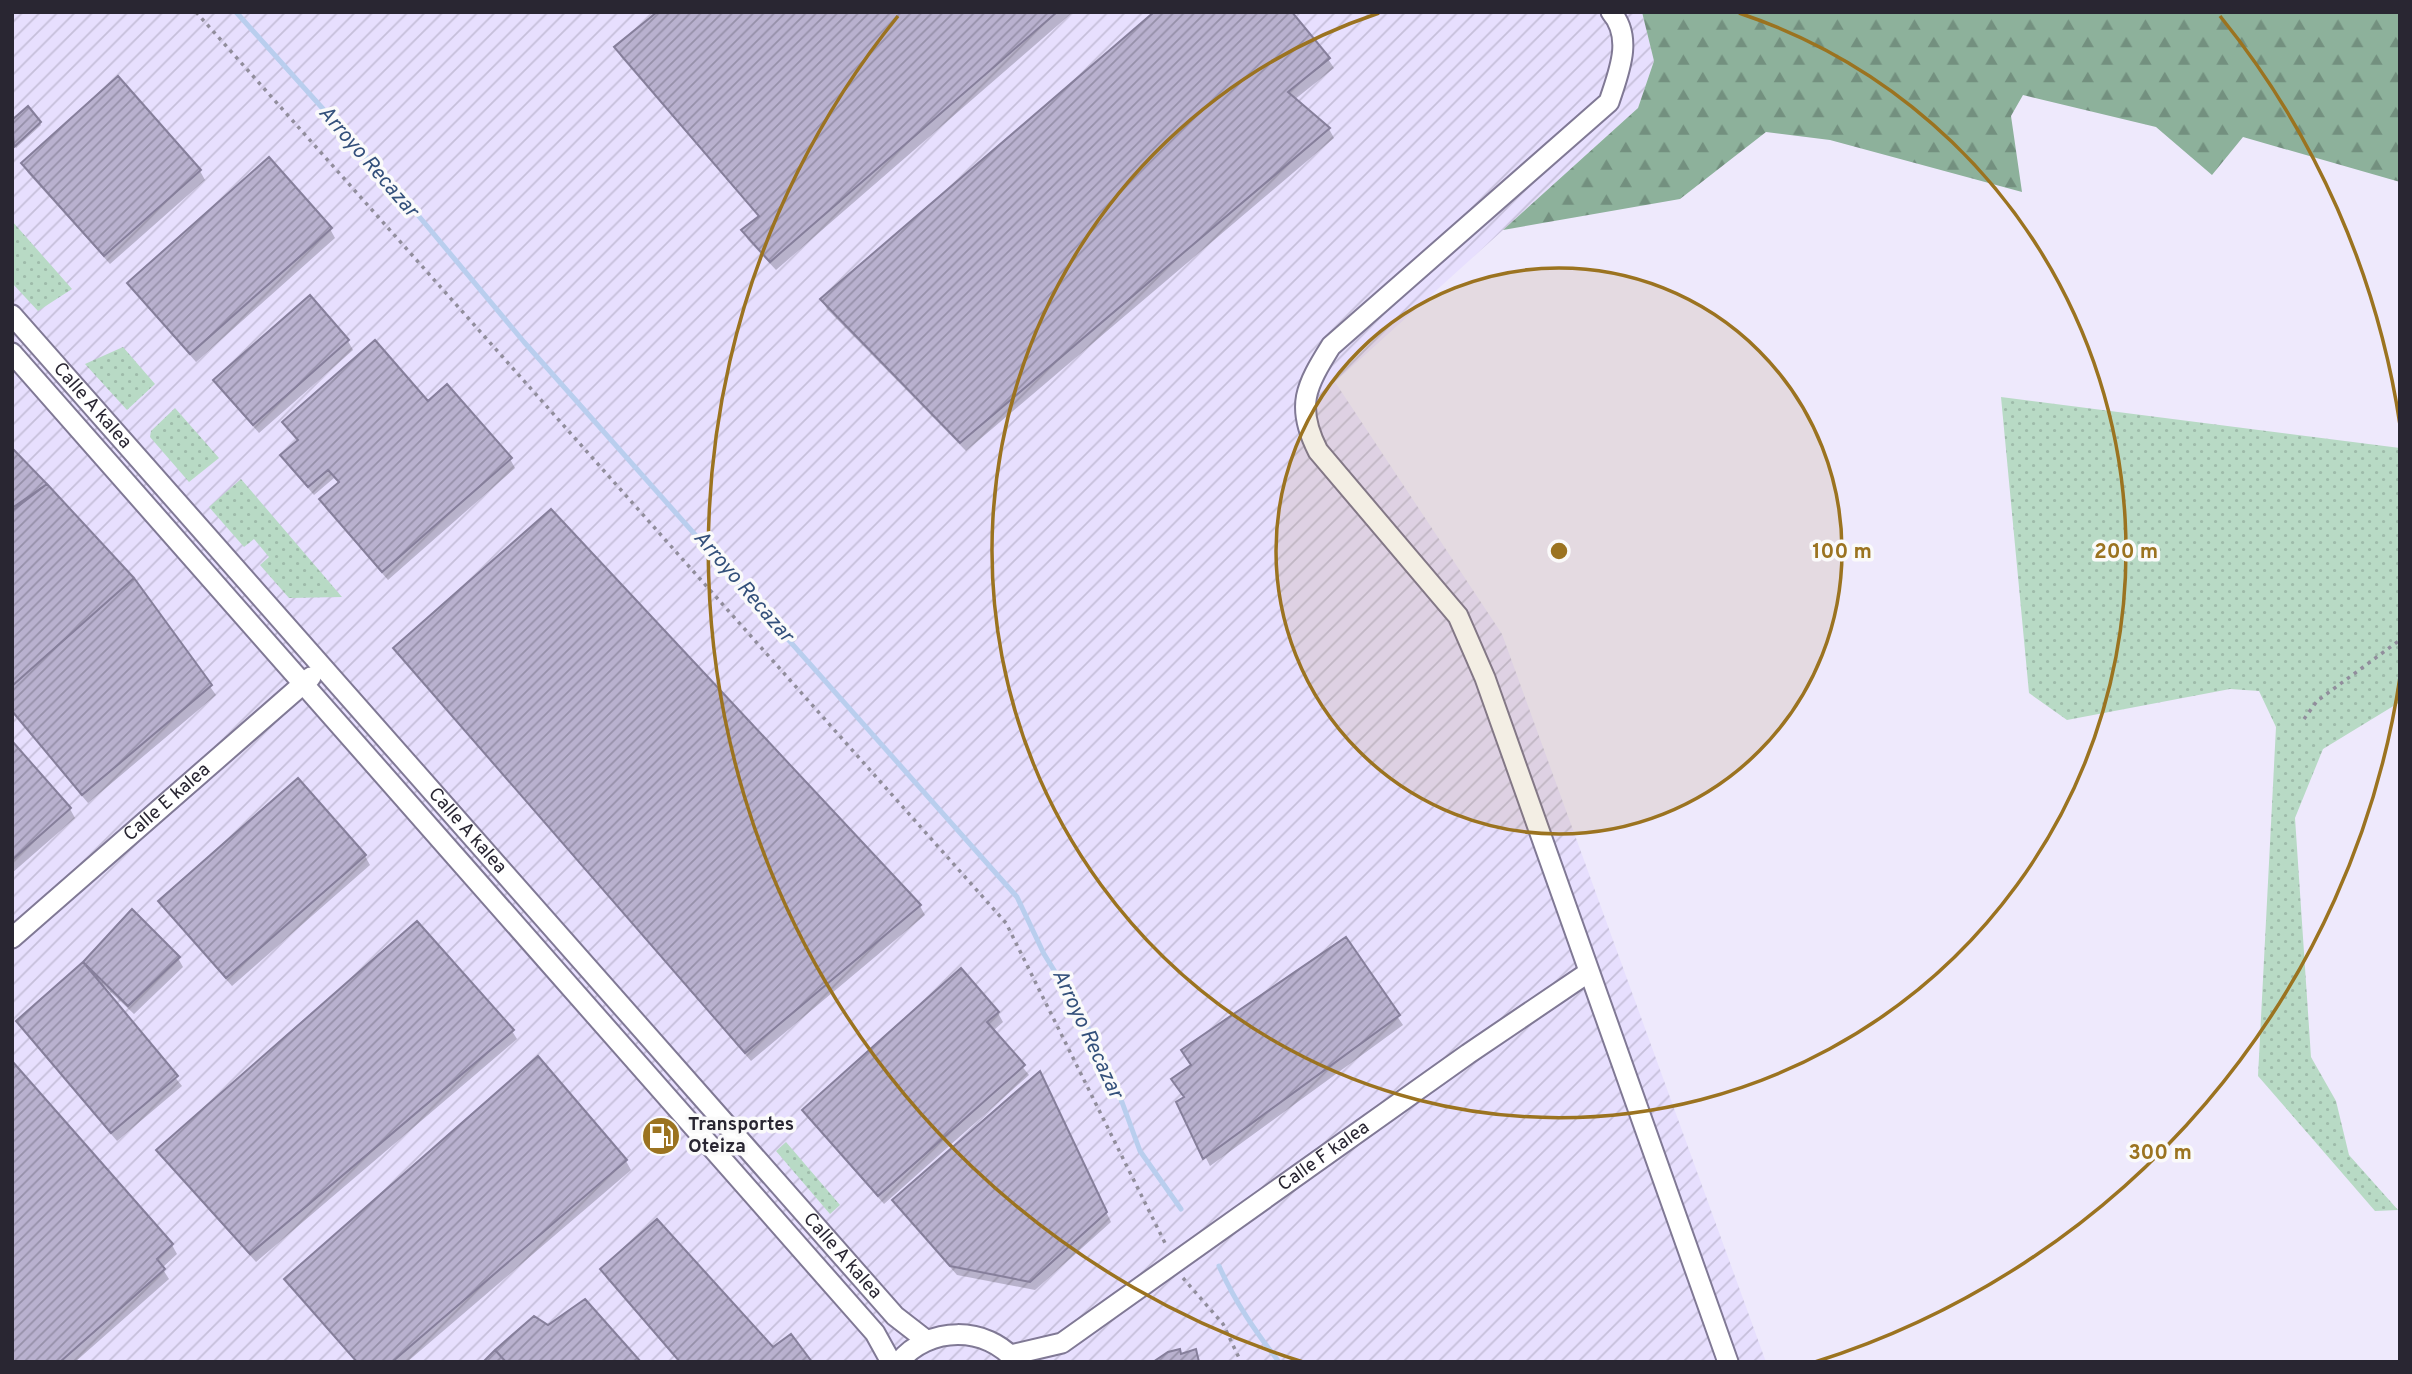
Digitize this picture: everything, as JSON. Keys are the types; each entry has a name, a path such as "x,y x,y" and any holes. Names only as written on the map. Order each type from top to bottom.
{"street":[{"path":"1611,12 1616,18 1623,45 1621,68 1609,102 1331,346 1312,377 1305,403 1306,428 1318,451 1458,616 1485,678 1728,1362"},
{"name":"Calle A kalea","path":"12,315 895,1316 926,1340"},
{"name":"Calle A kalea","path":"12,353 866,1322 891,1362"},
{"name":"Calle E kalea","path":"12,938 322,666"},
{"name":"Calle F kalea","path":"1014,1358 1062,1343 1468,1054 1589,972"},
{"path":"899,1362 926,1340 962,1334 997,1344 1014,1358"},
{"name":"Calle F kalea","path":"1051,1362 1062,1343"}],"path":[{"path":"196,12 1006,923 1163,1242 1177,1260 1183,1278 1223,1324 1241,1362"},
{"path":"2304,719 2316,701 2400,640"}],"shaded area":[{"path":"12,12 1642,12 1654,61 1638,108 1335,382 1502,634 1766,1362 12,1362"}],"green space":[{"path":"1642,12 2400,12 2400,182 2243,137 2212,175 2156,127 2023,95 2011,116 2022,192 1830,140 1766,132 1680,199 1503,230 1638,108 1654,61"},
{"path":"12,221 72,289 38,311 12,283"},
{"path":"123,347 155,384 127,410 85,364"},
{"path":"2001,397 2400,448 2400,702 2323,749 2295,818 2311,1057 2336,1101 2349,1155 2398,1210 2375,1211 2258,1076 2276,727 2259,691 2230,689 2067,720 2029,693"},
{"path":"175,408 219,458 189,482 150,437 151,431"},
{"path":"241,479 342,597 289,598 260,565 269,557 254,539 244,547 209,507"},
{"path":"786,1142 840,1205 830,1214 776,1151"}],"building":[{"path":"657,12 1057,12 770,262 741,230 759,216 614,47"},
{"path":"1154,12 1292,12 1330,58 1288,92 1330,128 960,443 820,299"},
{"path":"118,76 201,170 104,256 21,163"},
{"path":"28,106 41,122 14,147 12,120"},
{"path":"269,157 332,228 190,354 127,283"},
{"path":"310,295 349,340 253,425 213,380"},
{"path":"375,340 428,401 447,384 512,458 382,572 319,499 339,482 328,470 308,487 280,455 298,440 282,422"},
{"path":"12,448 47,484 12,508"},
{"path":"47,484 134,578 12,686 12,511"},
{"path":"551,509 921,905 745,1053 393,648"},
{"path":"134,578 212,685 82,795 12,711 12,686"},
{"path":"12,741 71,808 12,860"},
{"path":"298,778 366,855 226,978 158,901"},
{"path":"132,909 180,957 128,1006 83,962"},
{"path":"417,921 514,1030 250,1254 156,1150"},
{"path":"1346,937 1400,1015 1203,1159 1176,1102 1184,1097 1171,1079 1191,1065 1181,1050"},
{"path":"83,962 178,1076 111,1133 16,1021"},
{"path":"961,968 999,1012 987,1022 1025,1065 878,1196 802,1110"},
{"path":"538,1056 627,1160 392,1362 357,1362 284,1279"},
{"path":"12,1061 173,1244 157,1259 165,1269 60,1362 12,1362"},
{"path":"1040,1071 1107,1212 1030,1282 950,1266 892,1200"},
{"path":"657,1219 773,1347 791,1334 812,1362 680,1362 600,1269"},
{"path":"585,1299 641,1362 506,1362 495,1350 534,1316 548,1325"},
{"path":"1180,1349 1181,1354 1196,1349 1199,1362 1153,1362 1168,1352"},
{"path":"495,1350 506,1362 483,1362"}],"waterway":[{"name":"Arroyo Recazar","path":"236,12 412,208 524,342 1017,897 1044,954 1083,1017 1119,1094 1140,1151 1181,1209"},
{"name":"Arroyo Recazar","path":"1219,1266 1246,1316 1279,1362"}],"place":[{"name":"Transportes Oteiza","path":"661,1136"}]}
